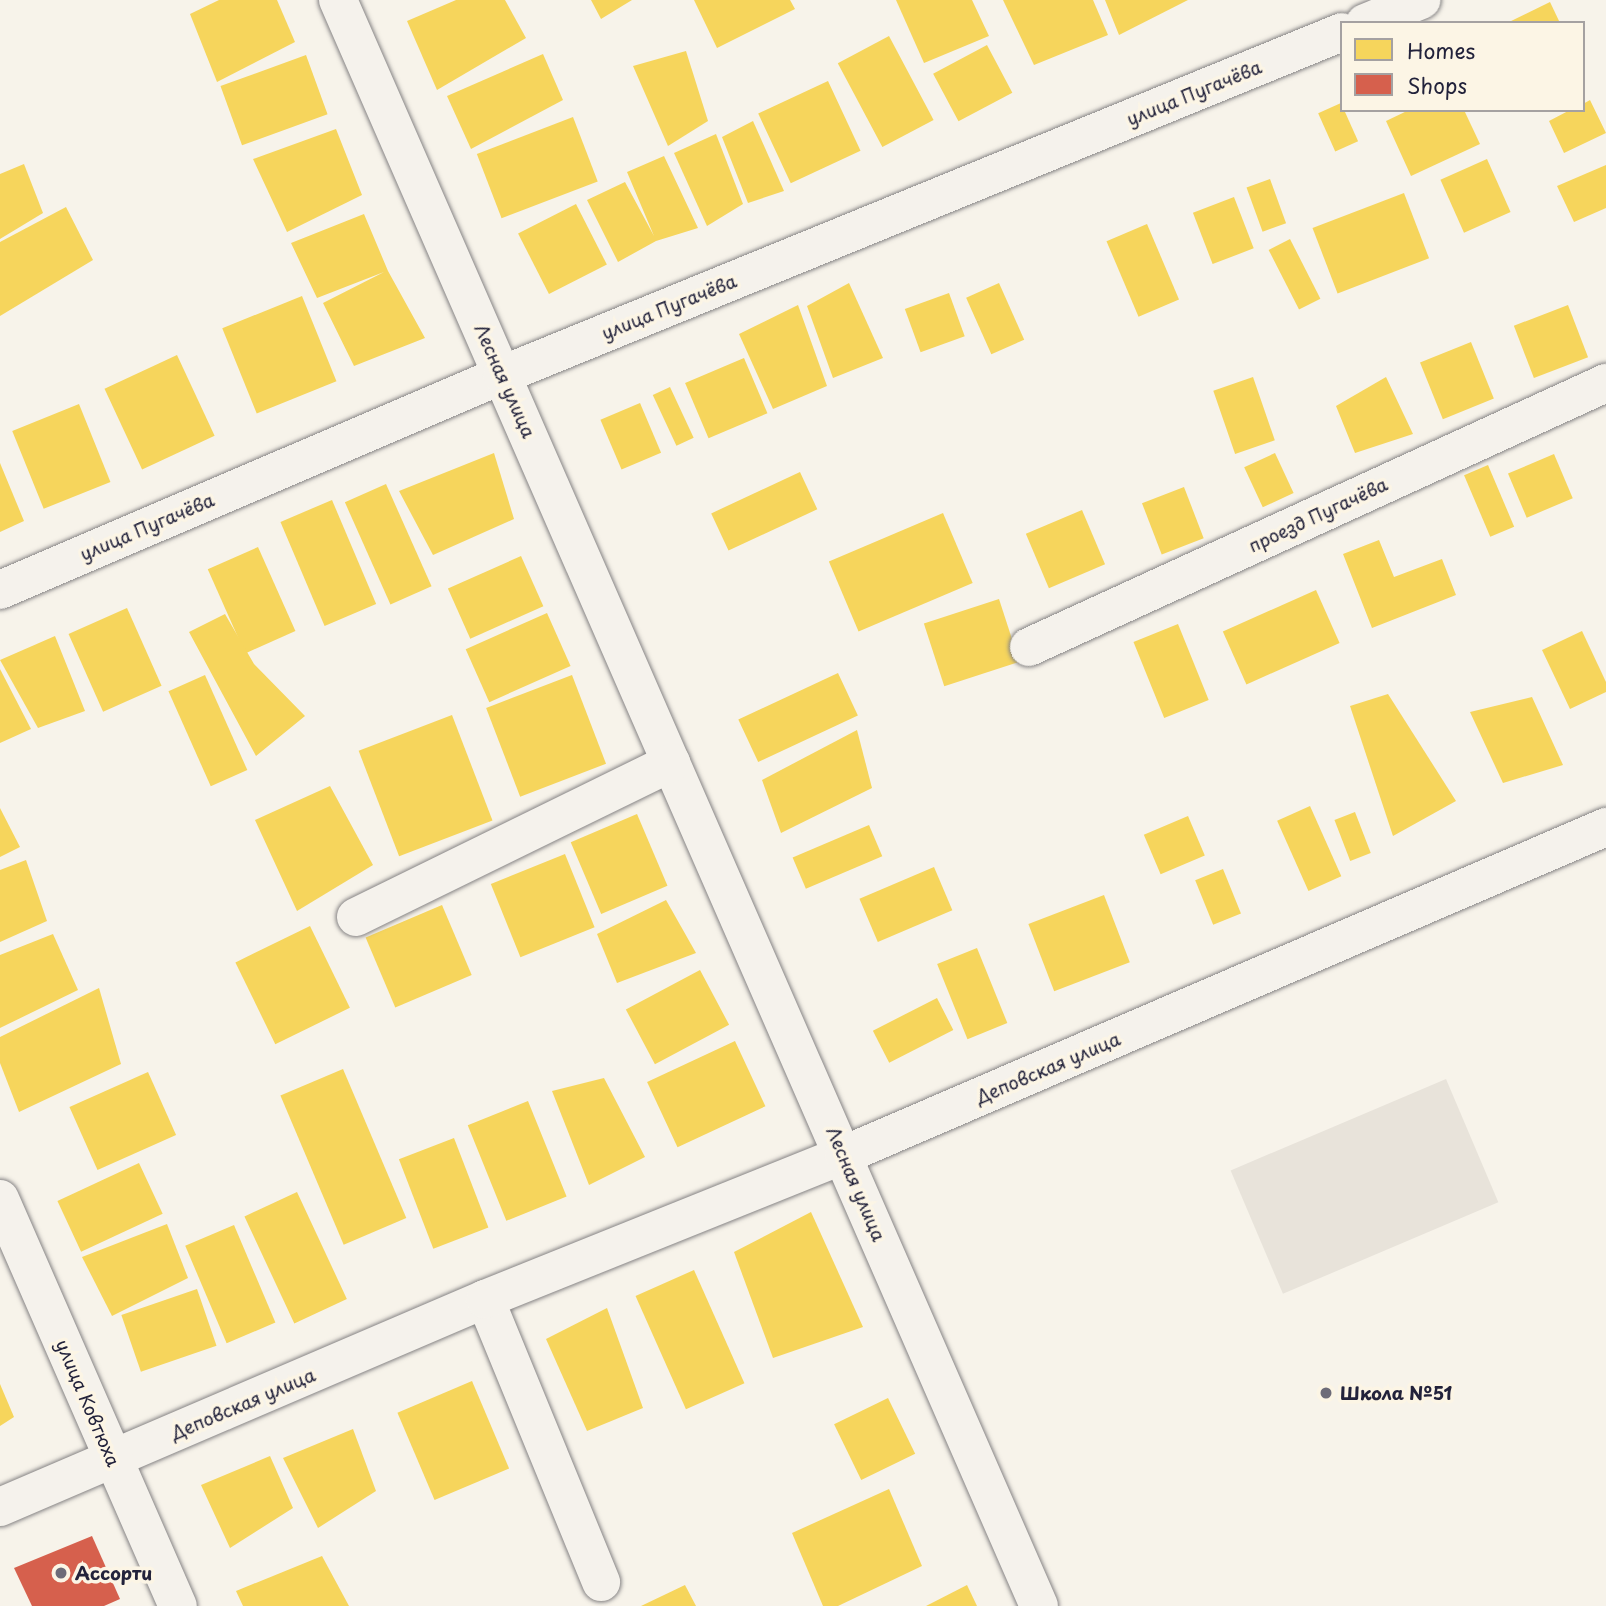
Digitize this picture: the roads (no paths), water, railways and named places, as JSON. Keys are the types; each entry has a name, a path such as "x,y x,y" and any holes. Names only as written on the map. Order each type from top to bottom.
{"street":[{"name":"Лесная улица","path":"338,0 1039,1606"},
{"path":"1370,21 1421,0"},
{"name":"улица Пугачёва","path":"0,590 502,375 1340,33"},
{"name":"проезд Пугачёва","path":"1029,647 1606,383"},
{"path":"356,917 671,763"},
{"name":"Деповская улица","path":"0,1507 485,1299 844,1155 1606,827"},
{"name":"улица Ковтюха","path":"0,1199 178,1606"},
{"path":"485,1299 601,1582"}],"place":[{"name":"Школа №51","path":"1326,1393"},
{"name":"Ассорти","path":"61,1573"}]}
